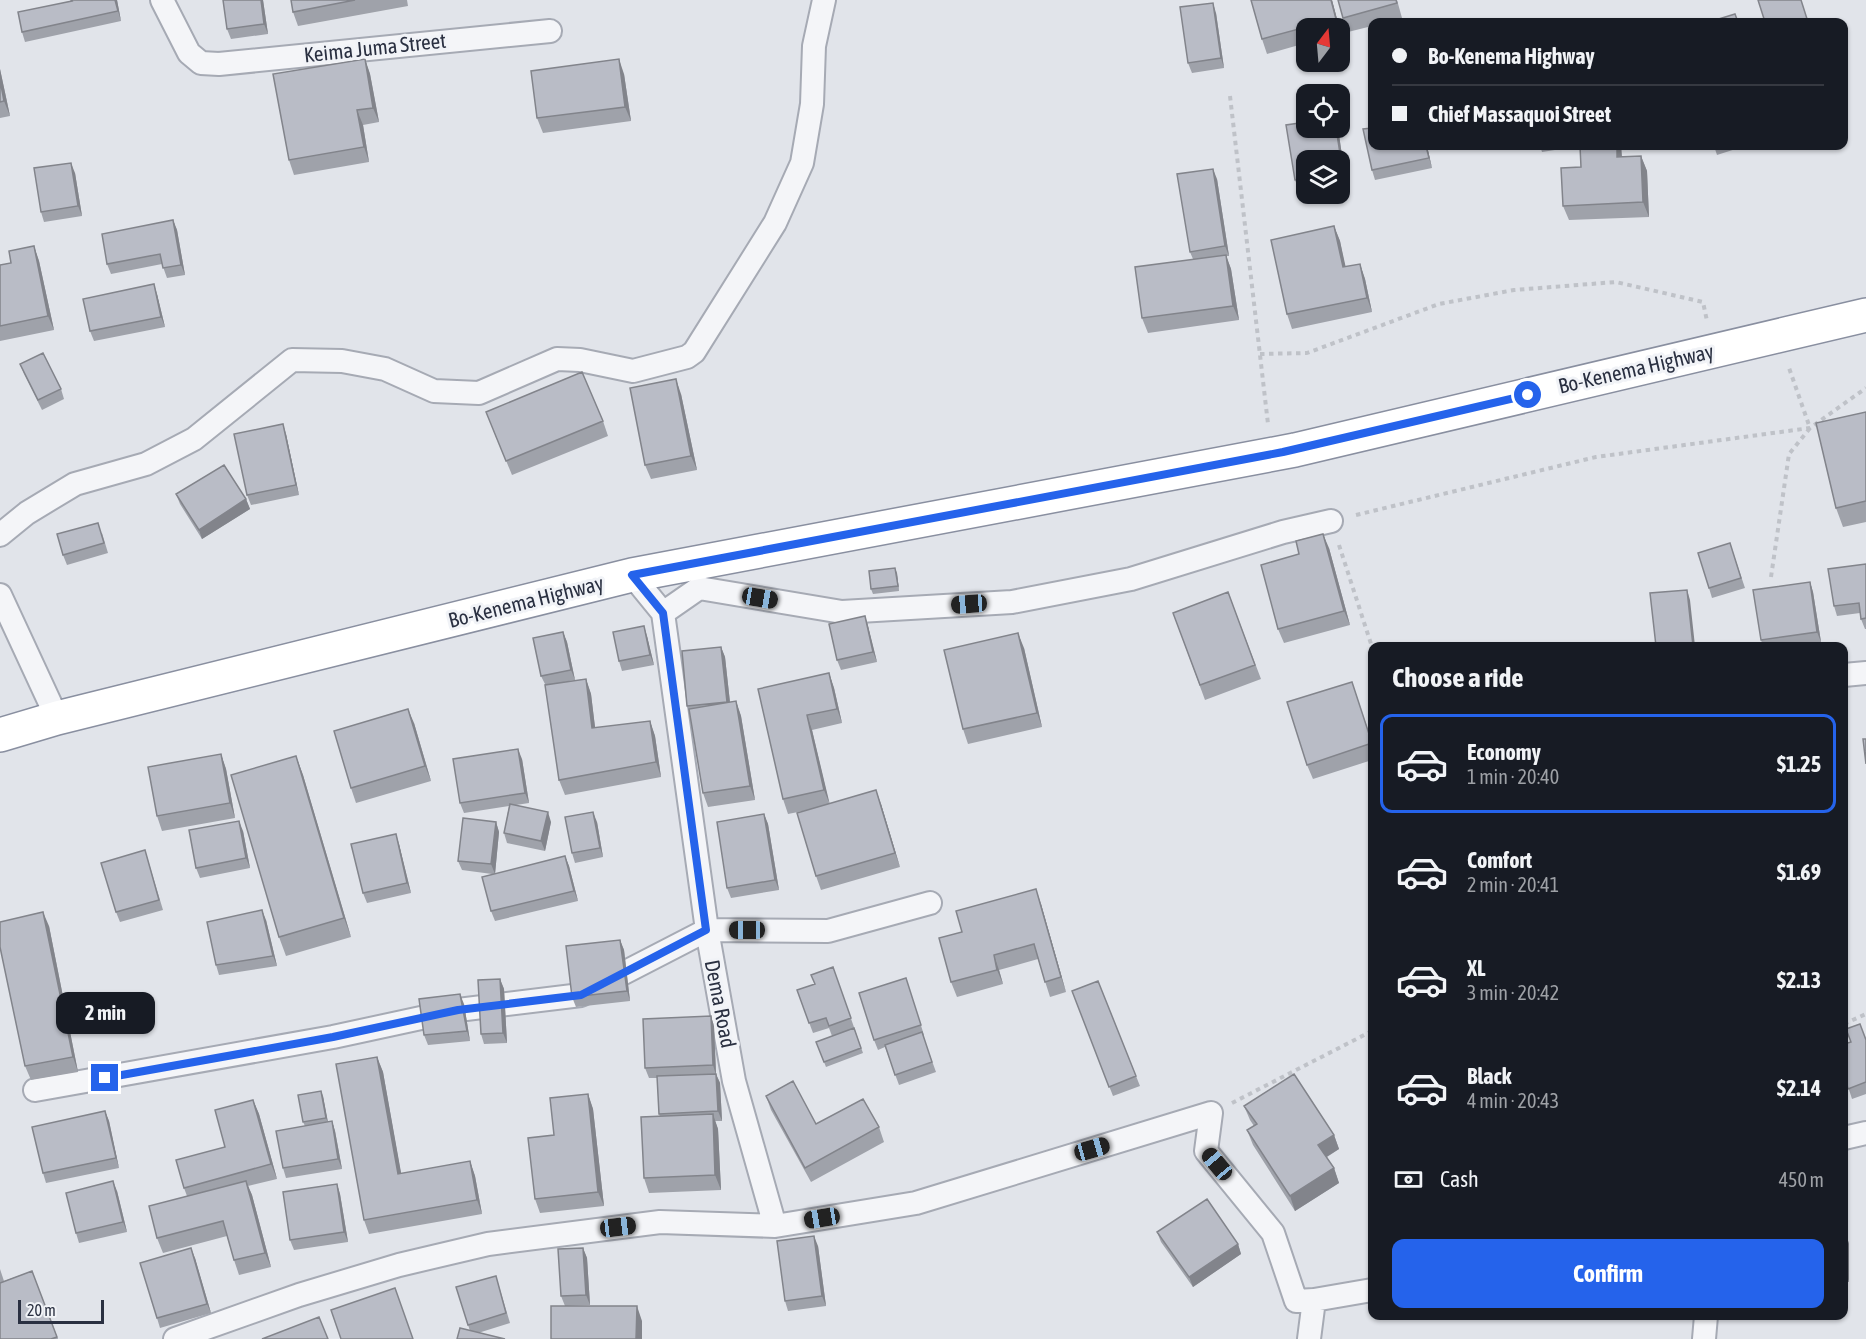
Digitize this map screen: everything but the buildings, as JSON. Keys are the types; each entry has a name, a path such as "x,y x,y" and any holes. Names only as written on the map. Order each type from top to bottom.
{"highway":[{"name":"Bo-Kenema Highway","path":"0,735 57,718 632,575 1271,455 1866,315"}],"street":[{"name":"Keima Juma Street","path":"162,0 189,53 201,63 219,64 550,31"},
{"path":"0,535 27,513 75,484 146,464 194,439 292,360 342,362 385,369 434,391 479,393 557,359 580,360 633,371 687,357 694,352 775,223 802,163 812,104 814,46 824,0"},
{"path":"632,575 663,613 699,588 842,612 1012,602 1131,579 1283,532 1331,521"},
{"path":"0,595 57,718"},
{"name":"Dema Road","path":"663,613 706,930 734,1081 775,1226"},
{"path":"1848,675 1866,673"},
{"path":"35,1090 333,1037 458,1010 581,995 706,930 828,931 930,903"},
{"path":"175,1339 299,1295 399,1265 488,1244 660,1222 775,1226 916,1203 1211,1113 1206,1151 1273,1233 1296,1301 1368,1291"},
{"path":"1848,1137 1866,1133"},
{"path":"1309,1339 1314,1300"},
{"path":"1704,1339 1706,1320"}],"path":[{"path":"1230,96 1271,455"},
{"path":"1260,354 1307,353 1439,304 1514,290 1616,282 1702,302 1714,351"},
{"path":"1778,336 1810,428"},
{"path":"1771,577 1789,454 1810,428 1866,388"},
{"path":"1370,642 1331,521 1596,457 1810,428"},
{"path":"1848,1022 1866,1014"},
{"path":"1211,1113 1368,1033"}],"route":[{"path":"105,1078 333,1037 458,1010 581,995 706,930 663,613 632,575 1283,452 1528,395"}]}
